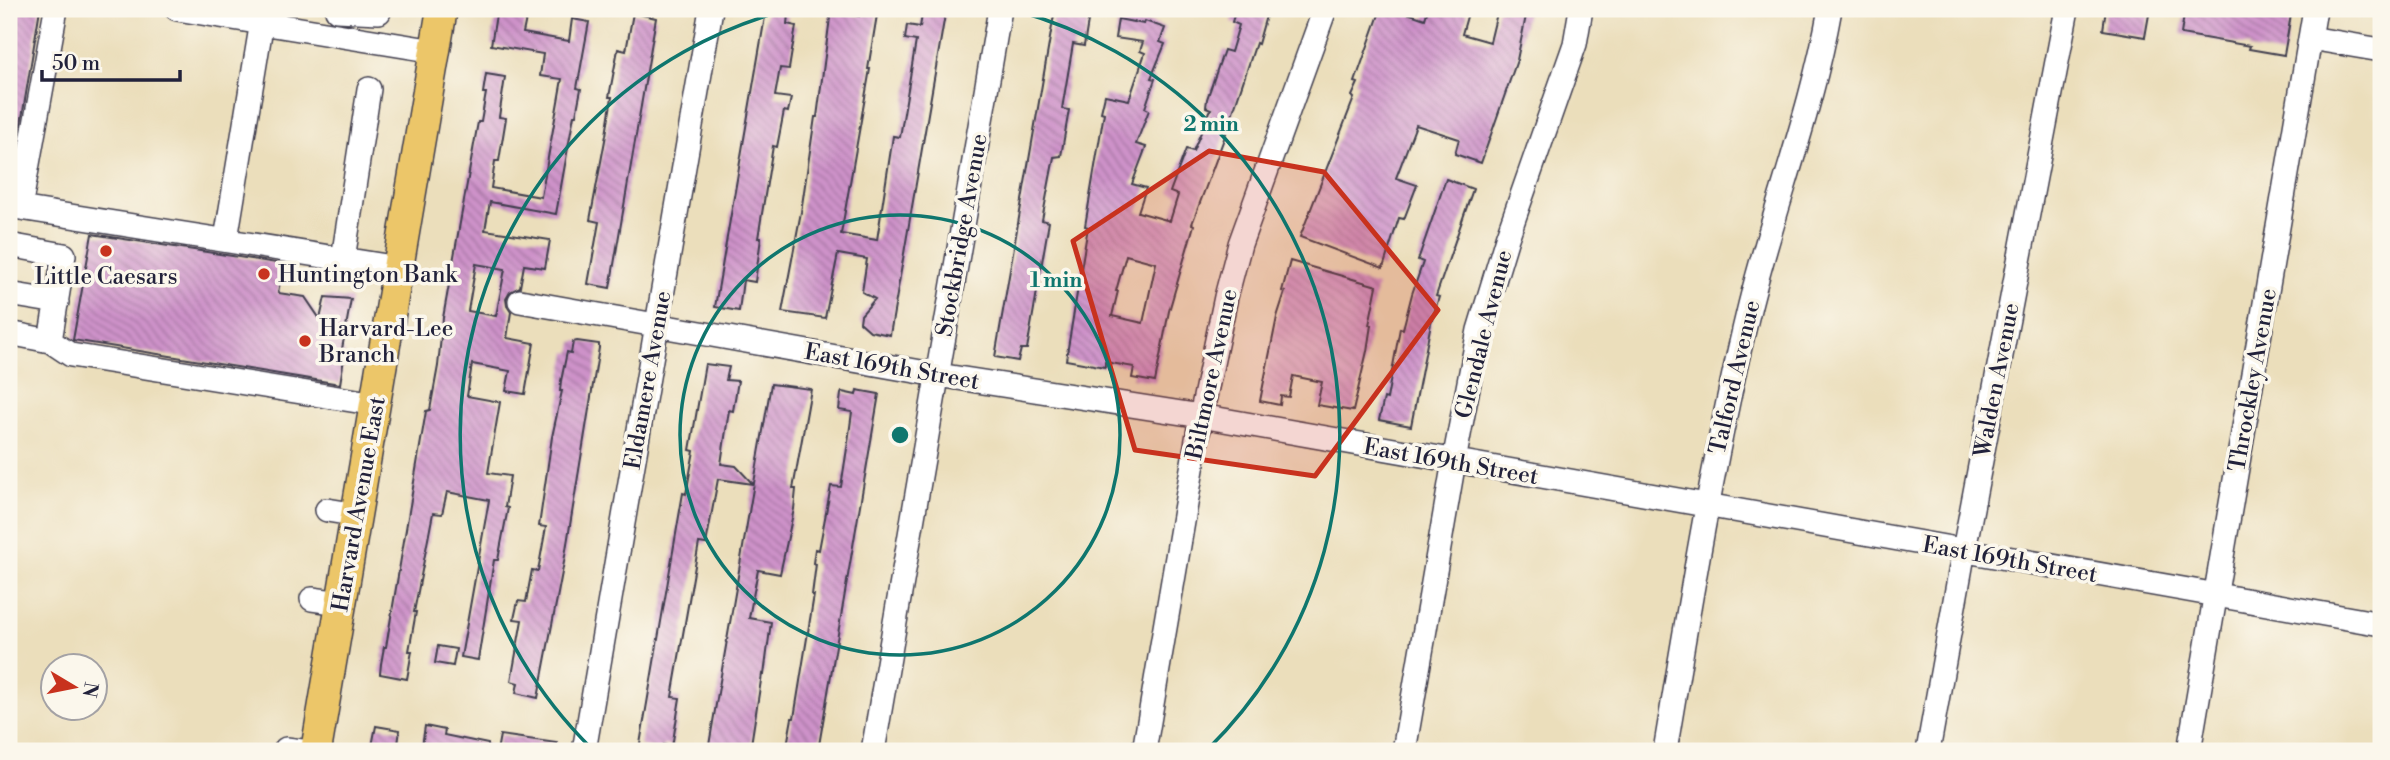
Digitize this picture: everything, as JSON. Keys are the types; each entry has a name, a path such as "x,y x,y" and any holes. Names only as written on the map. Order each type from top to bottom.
{"main road":[{"name":"Harvard Avenue East","path":"316,751 442,9"}],"street":[{"path":"56,9 14,215 226,239 399,268"},
{"path":"177,9 263,15 374,41 435,51"},
{"name":"Eldamere Avenue","path":"584,751 711,9"},
{"name":"Stockbridge Avenue","path":"873,751 1000,9"},
{"name":"Biltmore Avenue","path":"1144,751 1201,416 1240,244 1325,9"},
{"name":"Glendale Avenue","path":"1404,751 1479,330 1507,238 1575,44 1581,9"},
{"name":"Talford Avenue","path":"1665,751 1706,506 1730,386 1754,289 1803,127 1830,9"},
{"name":"Walden Avenue","path":"1928,751 2067,9"},
{"name":"Throckley Avenue","path":"2189,751 2315,9"},
{"path":"337,10 379,10 374,41"},
{"path":"226,239 263,15"},
{"path":"2310,38 2381,51"},
{"path":"343,259 369,89"},
{"path":"9,246 64,256 50,341"},
{"path":"9,294 57,302"},
{"name":"East 169th Street","path":"520,301 938,375 1201,416 2381,624"},
{"path":"9,333 50,341 71,355 376,404"},
{"path":"327,510 358,515"},
{"path":"312,599 341,603"}],"highlighted area":[{"path":"1209,151 1324,172 1438,310 1315,476 1135,450 1073,241"}],"building":[{"path":"9,9 40,9 17,148 9,147"},
{"path":"497,9 528,9 523,33 569,41 572,19 589,22 577,88 581,89 556,214 490,202 485,230 550,240 545,268 524,265 520,287 510,292 506,299 511,312 507,338 534,343 525,394 506,391 510,371 472,364 467,396 500,402 488,473 510,476 505,507 508,508 498,560 494,560 478,660 461,657 489,500 447,492 442,514 433,513 414,612 407,679 380,674 381,664 426,411 430,410 438,366 443,318 478,122 481,122 486,93 483,93 486,74 505,77 499,117 506,118 499,161 495,161 491,188 541,197 562,79 540,76 543,54 491,45","holes":["476,264 505,269 496,316 468,311"]},
{"path":"860,9 878,9 841,234 877,240 893,136 900,137 916,41 905,39 907,25 920,27 923,9 946,9 890,335 870,331 860,322 861,315 875,299 862,292 867,259 838,254 825,318 782,312 817,117 831,10 859,16"},
{"path":"1055,9 1090,9 1084,46 1073,44 1062,109 1069,110 1061,156 1054,157 1042,220 1049,222 1027,349 1021,349 1018,361 995,357"},
{"path":"1236,9 1268,9 1258,44 1256,43 1192,224 1194,225 1169,311 1155,382 1132,378 1134,367 1105,362 1105,367 1066,360 1088,227 1085,226 1105,95 1129,100 1145,53 1140,51 1143,42 1115,38 1118,19 1144,24 1145,21 1165,28 1160,42 1165,44 1151,78 1155,79 1145,108 1149,110 1136,144 1146,147 1132,184 1146,188 1138,212 1170,221 1178,195 1170,192 1186,149 1193,151 1211,109 1206,107 1207,99 1224,50 1231,52 1239,25 1232,22","holes":["1126,255 1156,263 1143,323 1112,316"]},
{"path":"1381,9 1395,9 1425,19 1428,9 1452,9 1468,13 1462,34 1490,42 1498,9 1527,11 1517,60 1481,163 1455,154 1459,139 1416,125 1396,178 1417,185 1404,219 1399,218 1383,268 1300,237 1354,98 1352,96 1358,83 1355,82"},
{"path":"2106,9 2150,9 2145,37 2103,30"},
{"path":"2185,9 2292,9 2284,55 2181,34"},
{"path":"766,11 788,15 787,24 796,26 789,69 780,68 775,96 791,98 788,112 784,111 777,147 773,146 758,238 761,238 755,282 743,280 739,311 715,307"},
{"path":"633,13 656,18 610,288 588,284 599,222 590,220 618,49 626,51"},
{"path":"1446,179 1473,189 1436,296 1439,297 1431,323 1411,426 1379,420 1384,398 1387,399 1400,328 1403,329 1423,262 1418,260"},
{"path":"92,234 283,264 278,293 305,297 320,319 325,297 351,299 342,349 345,352 340,384 73,340"},
{"path":"1290,261 1377,286 1367,351 1353,411 1317,405 1322,382 1293,376 1289,397 1281,396 1280,405 1260,401"},
{"path":"573,342 599,344 599,348 564,562 538,698 516,693 518,683 511,681 522,620 514,619 518,601 526,602 532,570 538,571 546,527 539,526 552,437 562,391 561,381 567,352 571,353"},
{"path":"705,364 729,367 726,380 738,381 733,411 729,410 721,464 736,466 753,484 718,479 706,544 699,543 672,697 680,698 672,747 664,745 663,750 640,744 683,493 686,494 694,451 690,450"},
{"path":"771,384 811,389 793,489 796,489 794,509 780,574 758,570 749,618 771,622 750,751 708,751"},
{"path":"857,390 879,394 818,751 786,751 814,595 815,549 819,550 831,486 841,487 848,442 852,412 839,410 841,394 856,395"},
{"path":"438,646 456,649 453,666 435,663"},
{"path":"376,726 400,730 397,751 371,751"},
{"path":"425,726 445,730 444,735 488,744 488,751 451,751 422,746"},
{"path":"500,735 557,743 557,751 497,751"}],"place":[{"name":"Little Caesars","path":"106,251"},
{"name":"Huntington Bank","path":"264,274"},
{"name":"Harvard-Lee Branch","path":"305,341"}]}
